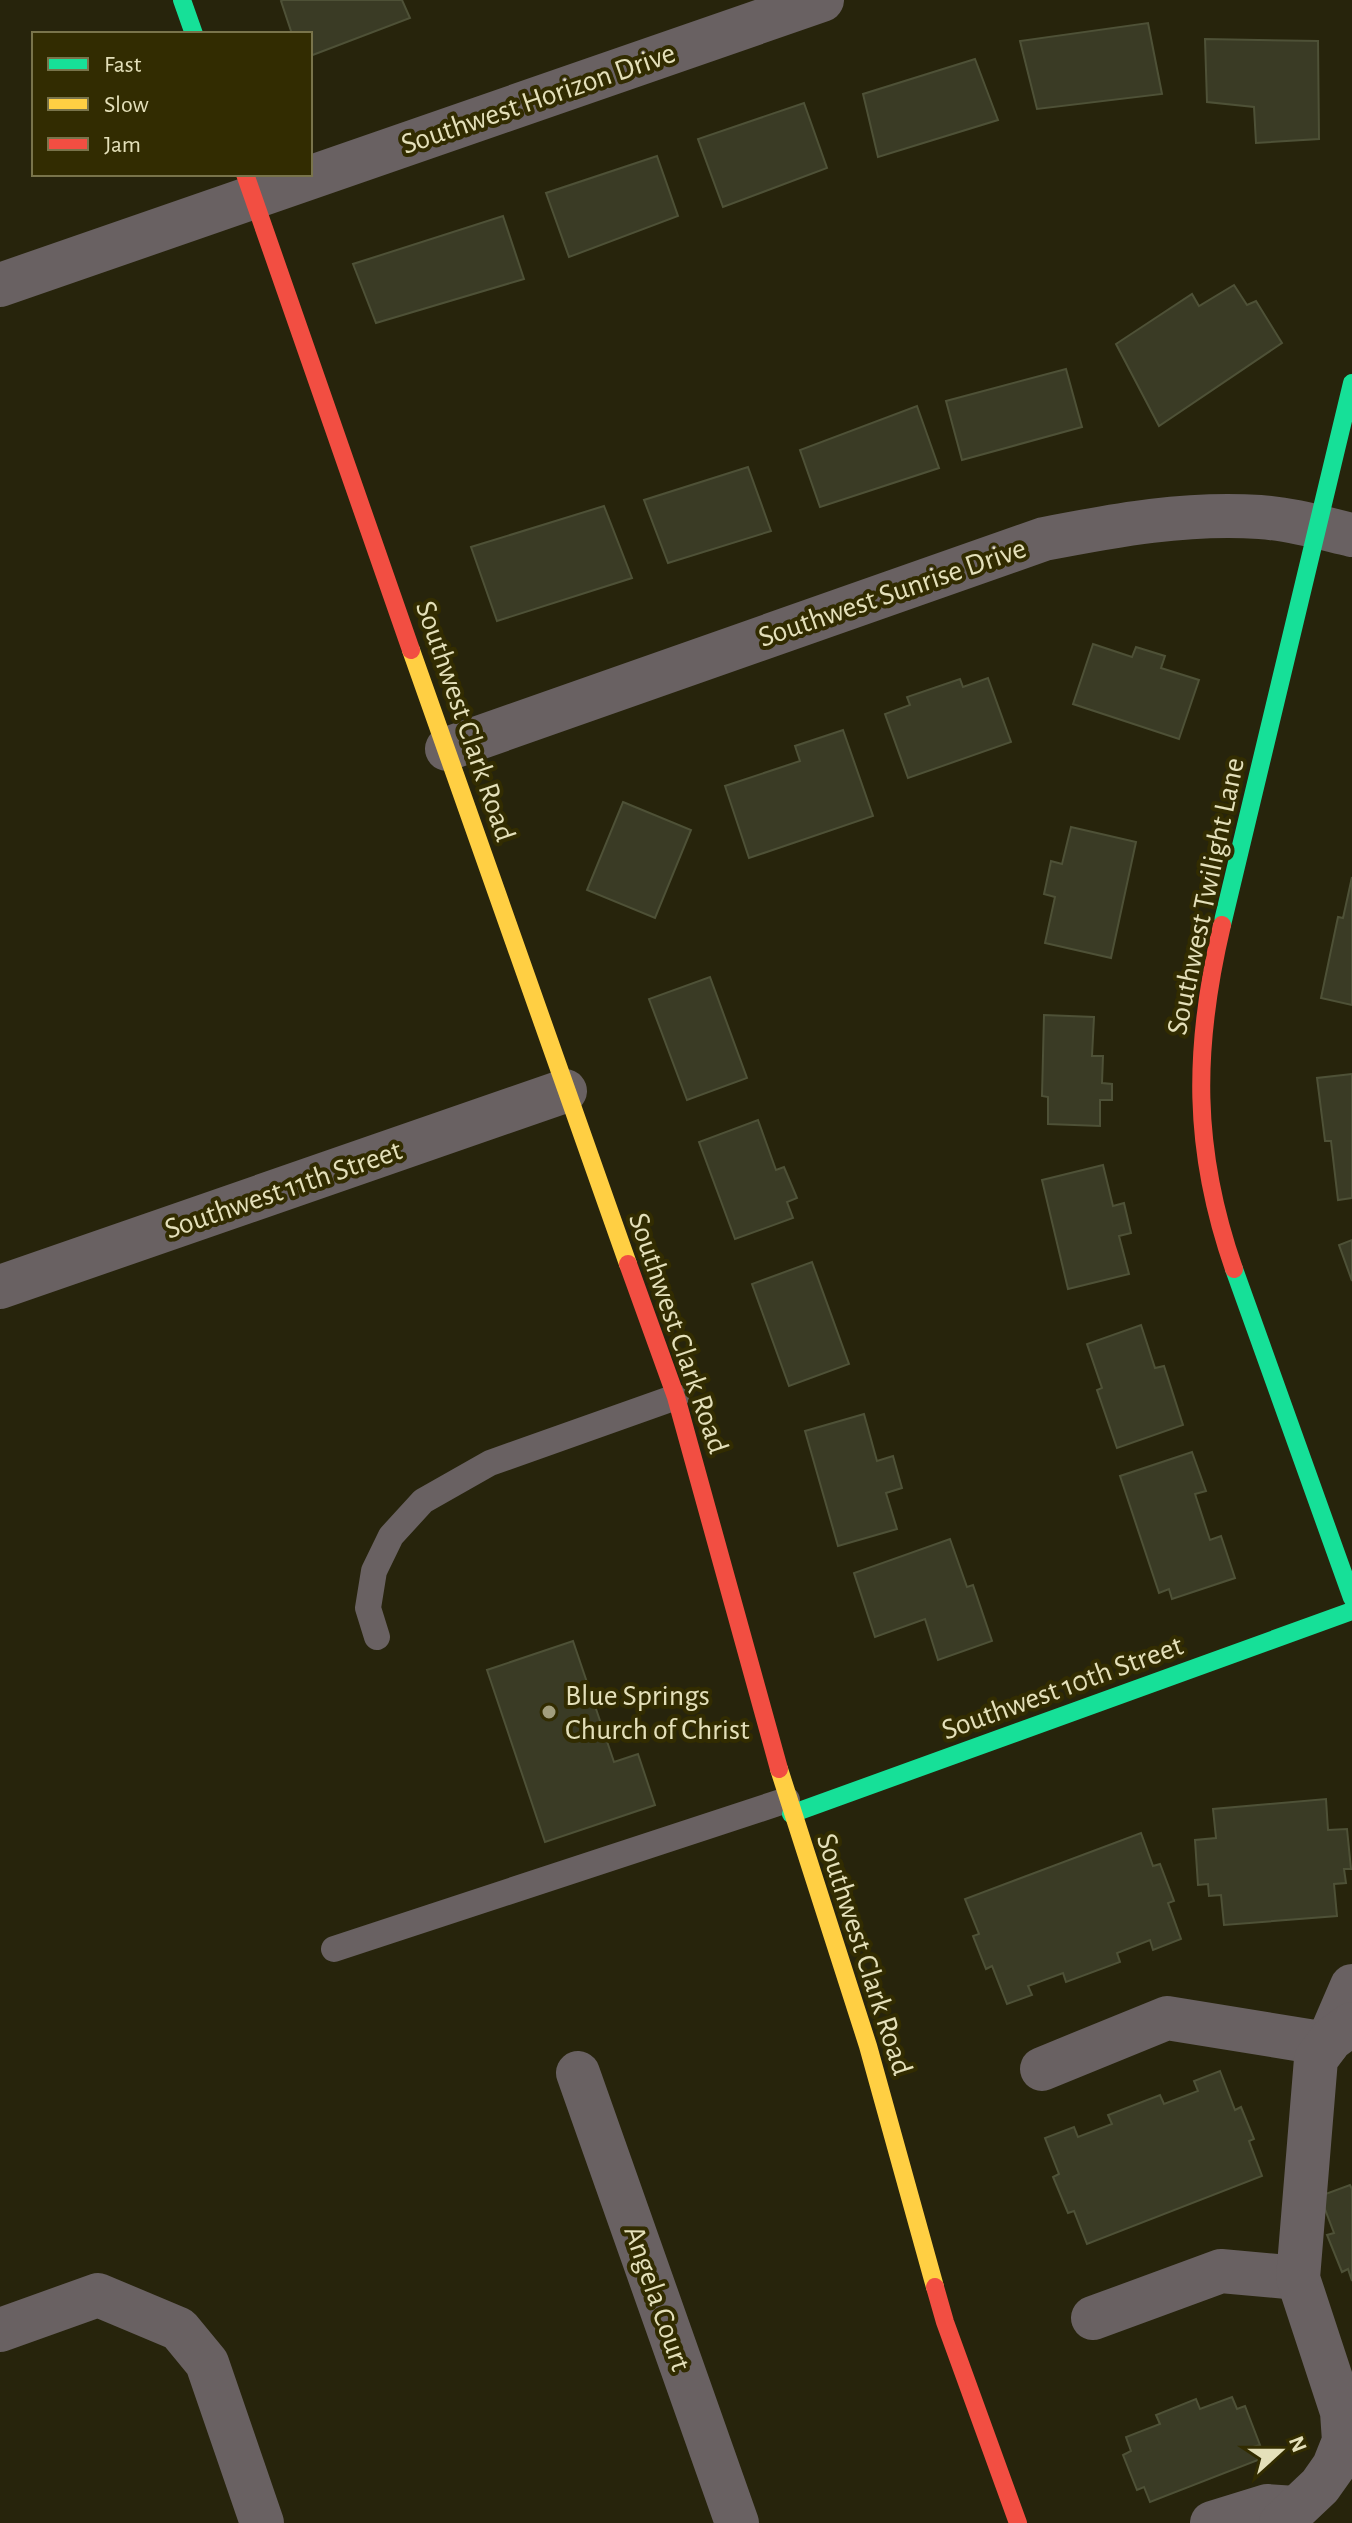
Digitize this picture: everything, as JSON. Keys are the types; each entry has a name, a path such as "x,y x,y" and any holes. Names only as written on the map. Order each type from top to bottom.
{"street":[{"path":"182,0 193,32"},
{"name":"Southwest Horizon Drive","path":"312,165 822,0"},
{"name":"Southwest Horizon Drive","path":"0,285 277,176"},
{"name":"Southwest Clark Road","path":"249,185 565,1091 676,1397 789,1807 868,2046 945,2322 1018,2523"},
{"name":"Southwest Twilight Lane","path":"1352,383 1334,531 1213,965 1201,1037 1200,1101 1219,1226 1352,1598"},
{"name":"Southwest Sunrise Drive","path":"447,749 1044,539 1134,521 1189,517 1262,517 1334,531"},
{"name":"Southwest 11th Street","path":"0,1287 565,1091"},
{"name":"Southwest 10th Street","path":"789,1807 1352,1611"},
{"path":"1212,2523 1267,2506 1288,2515 1320,2486 1334,2466 1344,2441 1342,2412 1298,2278 1316,2059 1340,2034 1352,1986"},
{"path":"1042,2069 1167,2018 1340,2034"},
{"name":"Angela Court","path":"578,2073 737,2523"},
{"path":"1093,2318 1221,2271 1298,2278"},
{"path":"0,2330 98,2295 179,2329 207,2363 262,2523"}],"lane":[{"path":"377,1637 368,1608 374,1571 391,1536 423,1501 490,1463 676,1397"},
{"path":"334,1949 789,1807"}],"building":[{"path":"402,0 410,18 312,55 312,32 291,32 281,1"},
{"path":"1148,23 1162,94 1037,109 1020,41"},
{"path":"1205,39 1318,41 1319,139 1256,143 1254,107 1207,102"},
{"path":"975,59 998,120 878,157 863,94"},
{"path":"804,103 827,168 723,207 698,139"},
{"path":"657,156 678,216 569,257 546,193"},
{"path":"503,216 524,279 376,323 353,264"},
{"path":"1234,285 1247,305 1256,301 1282,343 1159,426 1116,344 1192,294 1199,306"},
{"path":"1066,369 1082,427 962,460 946,401"},
{"path":"917,406 939,468 820,507 800,450"},
{"path":"748,467 771,531 668,563 644,500"},
{"path":"604,506 632,578 497,621 471,547"},
{"path":"1093,644 1132,657 1136,647 1165,656 1161,668 1199,680 1179,739 1073,704"},
{"path":"988,678 1011,742 908,778 885,714 910,705 907,697 960,679 963,687"},
{"path":"843,730 873,816 749,858 725,786 800,761 795,746"},
{"path":"623,802 691,830 655,918 587,890"},
{"path":"1071,827 1136,842 1111,958 1045,943 1055,897 1044,894 1051,861 1062,864"},
{"path":"1352,877 1352,1005 1321,998 1338,917 1343,918"},
{"path":"710,977 747,1078 687,1100 649,999"},
{"path":"1044,1015 1094,1017 1092,1056 1103,1056 1102,1083 1112,1084 1112,1100 1100,1100 1100,1126 1048,1124 1048,1097 1042,1096"},
{"path":"1352,1074 1352,1198 1338,1200 1331,1141 1325,1141 1317,1078"},
{"path":"758,1120 776,1170 784,1167 797,1198 787,1202 793,1218 735,1239 699,1142"},
{"path":"1103,1165 1113,1206 1124,1203 1131,1233 1119,1236 1129,1274 1068,1289 1042,1180"},
{"path":"1352,1240 1352,1281 1339,1245"},
{"path":"812,1262 849,1364 789,1386 752,1284"},
{"path":"1141,1325 1155,1368 1164,1366 1183,1425 1117,1448 1097,1390 1102,1388 1087,1344"},
{"path":"864,1414 877,1461 893,1456 902,1488 886,1493 897,1529 838,1546 805,1431"},
{"path":"1192,1452 1206,1491 1195,1494 1210,1540 1221,1536 1235,1578 1172,1599 1169,1589 1159,1593 1120,1476"},
{"path":"950,1539 967,1587 973,1585 992,1641 938,1660 925,1619 875,1637 854,1573"},
{"name":"Blue Springs Church of Christ","path":"573,1641 614,1762 638,1754 655,1805 545,1842 487,1670"},
{"path":"1326,1799 1328,1830 1347,1829 1351,1869 1344,1869 1346,1883 1334,1884 1337,1916 1224,1925 1221,1895 1209,1896 1208,1884 1198,1885 1195,1840 1216,1838 1213,1809"},
{"path":"1141,1833 1153,1866 1160,1864 1174,1901 1168,1903 1181,1939 1153,1950 1150,1940 1117,1953 1120,1962 1066,1982 1063,1973 1028,1986 1032,1995 1007,2004 992,1966 986,1969 973,1936 979,1934 965,1899"},
{"path":"1220,2071 1235,2110 1241,2107 1254,2139 1249,2141 1262,2176 1087,2244 1074,2211 1068,2213 1053,2177 1059,2174 1045,2138 1074,2127 1078,2137 1112,2124 1108,2115 1160,2095 1164,2104 1198,2091 1194,2081"},
{"path":"1350,2185 1352,2281 1348,2269 1342,2272 1327,2235 1334,2233 1320,2196"},
{"path":"1232,2397 1237,2409 1245,2406 1260,2445 1253,2447 1258,2460 1150,2502 1144,2487 1137,2490 1123,2455 1131,2451 1126,2437 1160,2424 1156,2415 1196,2399 1200,2409"}],"traffic: fast":[{"path":"182,0 193,32"},
{"path":"1222,925 1352,383"},
{"path":"1234,1269 1352,1598"},
{"path":"791,1814 1352,1611"}],"traffic: slow":[{"path":"411,650 628,1264"},
{"path":"779,1769 868,2046 935,2287"}],"traffic: jam":[{"path":"246,176 411,650"},
{"path":"1222,925 1206,1014 1201,1098 1210,1182 1234,1269"},
{"path":"628,1264 676,1397 779,1769"},
{"path":"935,2287 1018,2523"}],"place":[{"name":"Blue Springs Church of Christ","path":"549,1712"}]}
